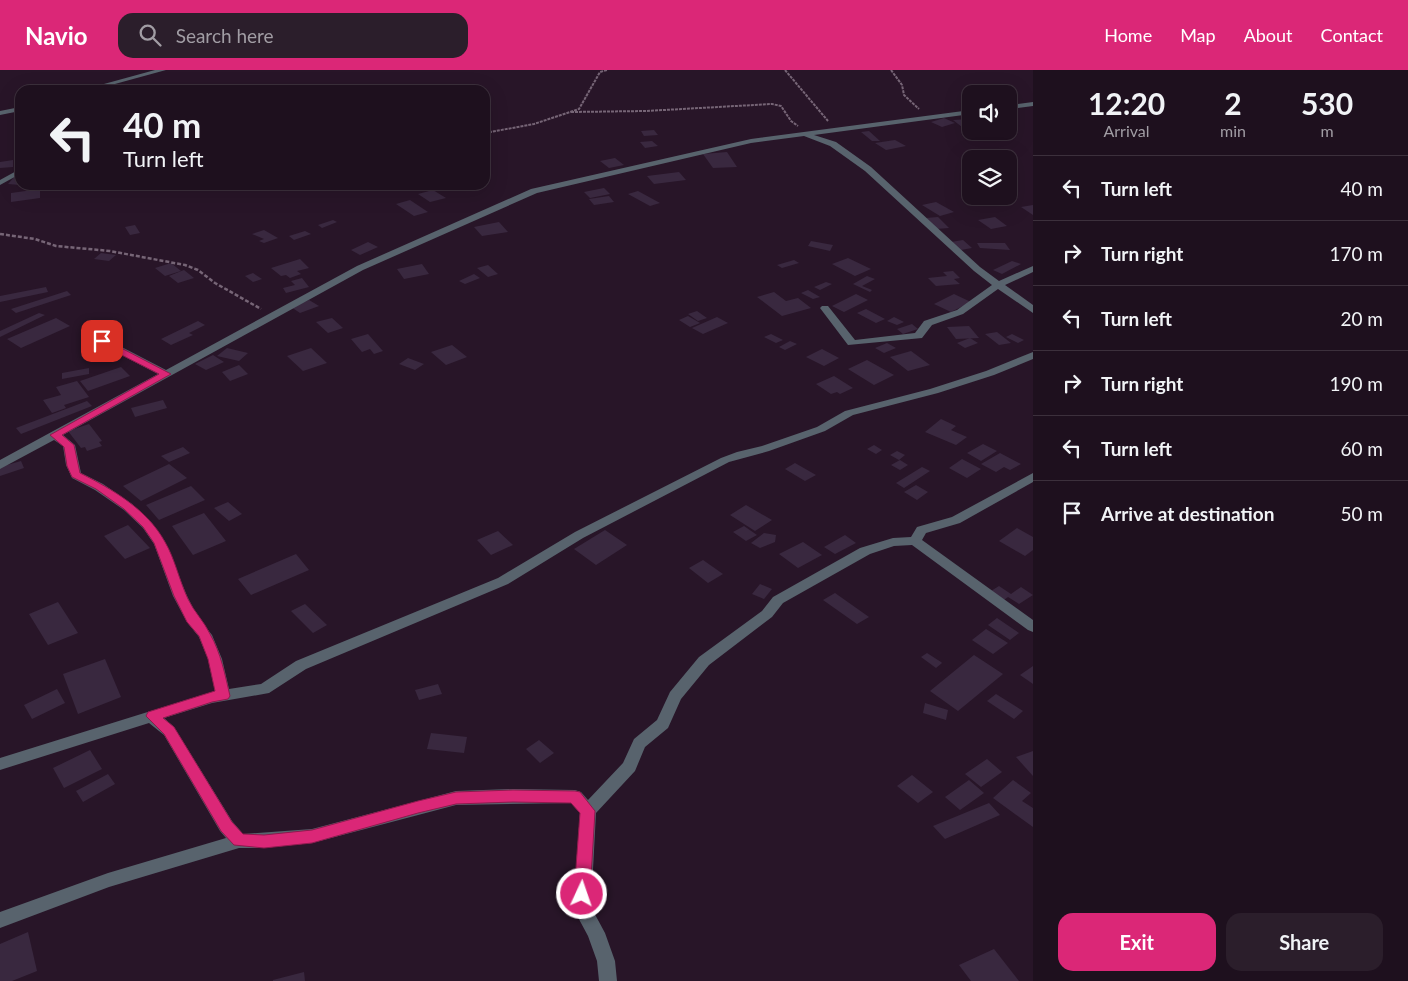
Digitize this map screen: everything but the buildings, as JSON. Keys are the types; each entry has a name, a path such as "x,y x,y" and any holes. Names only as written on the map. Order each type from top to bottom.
{"street":[{"path":"104,85 163,70"},
{"path":"1017,106 1033,104"},
{"path":"0,113 15,110"},
{"path":"0,465 360,268 534,191 751,141 962,113"},
{"path":"803,133 833,144 868,169 976,268 1033,310"},
{"path":"0,183 15,174"},
{"path":"825,308 852,343 918,336 928,323 960,312 998,285 1033,269"},
{"path":"85,332 166,374"},
{"path":"0,764 212,697 264,689 301,665 468,597 502,581 579,535 714,467 724,460 765,449 822,429 849,413 934,391 990,373 1033,355"},
{"path":"55,435 69,445 72,466 76,475 128,506 147,524 160,543 180,596 192,619 205,635 214,659 223,696"},
{"path":"915,541 921,530 956,520 1033,477"},
{"path":"608,981 606,961 596,933 582,908 588,811 629,767 639,743 663,724 675,696 704,661 767,614 778,600 865,551 893,542 915,541 1033,627"},
{"path":"152,716 169,730 226,826 239,841"},
{"path":"0,920 108,880 239,841 264,842 312,836 456,798 513,796 575,797 588,811"}],"path":[{"path":"490,132 534,124 579,108 599,71 607,70"},
{"path":"785,70 807,98 838,129"},
{"path":"891,70 902,85 904,95 930,117"},
{"path":"571,112 772,104 781,106 803,133"},
{"path":"0,234 35,239 56,246 110,251 185,265 198,270 215,283 273,316"}],"route":[{"path":"102,341 166,374 55,435 69,445 72,466 76,475 128,506 147,524 160,543 180,596 192,619 205,635 214,659 223,696 212,697 152,716 169,730 226,826 239,841 264,842 312,836 456,798 513,796 575,797 588,811 582,894"}]}
